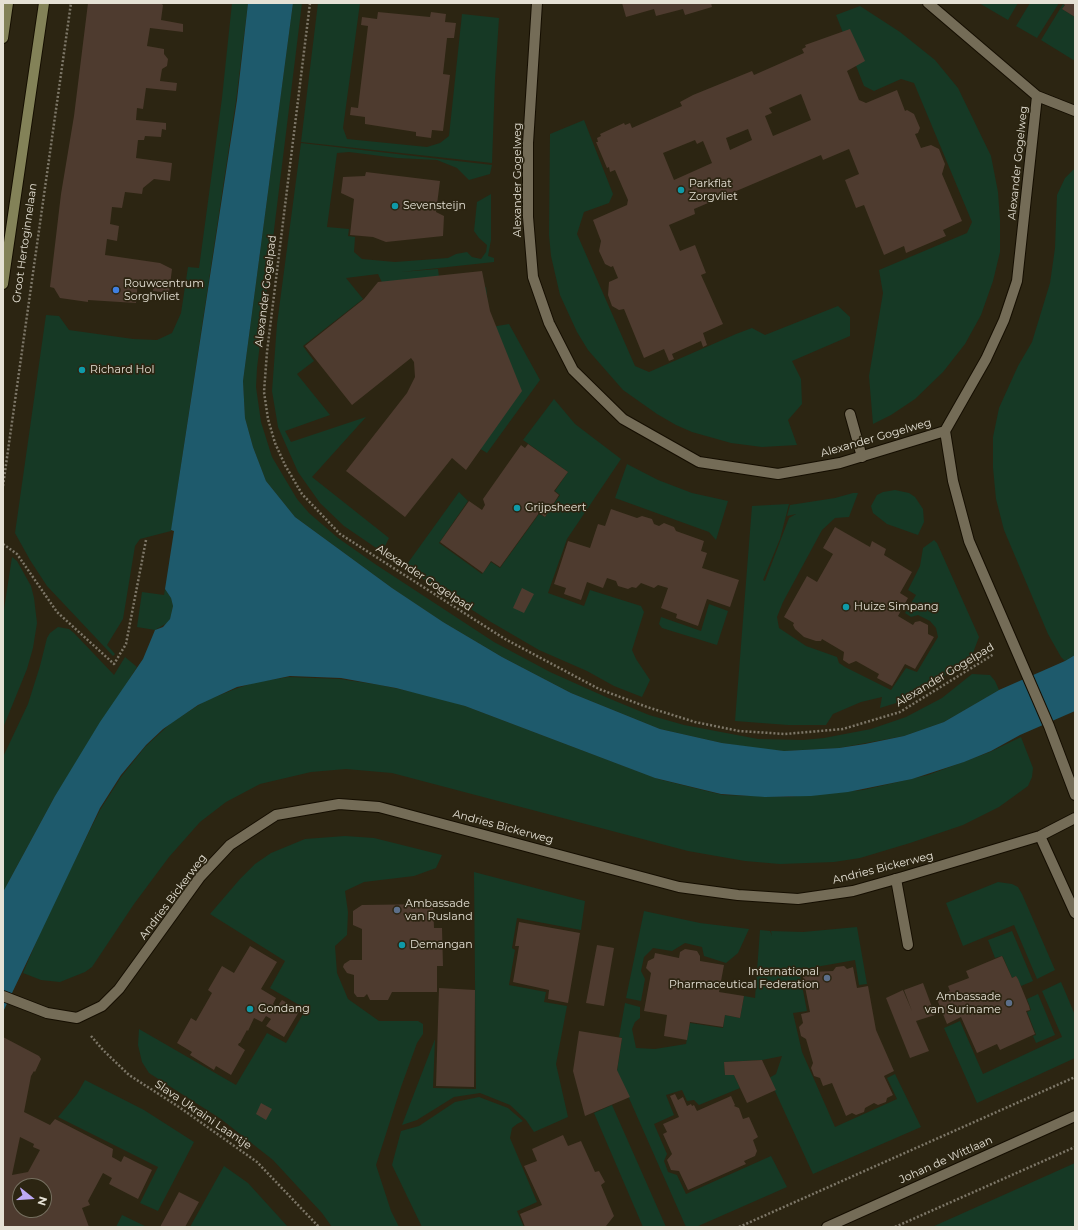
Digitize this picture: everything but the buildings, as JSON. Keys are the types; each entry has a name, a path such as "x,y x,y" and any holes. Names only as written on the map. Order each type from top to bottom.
{"main road":[{"path":"3,38 8,3"},
{"name":"Groot Hertoginnelaan","path":"3,284 44,3"}],"street":[{"name":"Alexander Gogelweg","path":"537,3 528,143 528,217 533,277 549,323 573,370 623,419 699,462 778,474 840,463 945,431"},
{"path":"928,3 1037,96 1075,110"},
{"name":"Alexander Gogelweg","path":"1037,96 1017,281 1004,320 986,359 945,431 953,481 969,541 1028,675 1075,795"},
{"path":"850,414 862,457"},
{"name":"Andries Bickerweg","path":"77,1018 102,1006 119,989 200,877 230,845 276,815 290,812 339,804 379,806 679,887 738,895 798,899 853,891 896,879 1040,836 1075,818"},
{"path":"1040,836 1075,913"},
{"path":"896,879 908,945"},
{"path":"7,998 47,1014 77,1018"},
{"name":"Johan de Wittlaan","path":"826,1227 1075,1116"}],"path":[{"name":"Groot Hertoginnelaan","path":"3,486 71,3"},
{"name":"Alexander Gogelpad","path":"310,3 267,352 264,392 275,443 285,466 302,494 340,534 505,639 599,689 647,707 695,722 739,731 786,734 843,729 900,712 1013,643"},
{"path":"3,544 17,554 57,612 114,664 126,644 146,540"},
{"name":"Slava Ukraini Laantje","path":"77,1018 103,1050 129,1075 179,1107 257,1162 319,1227"},
{"path":"739,1227 1075,1078"},
{"path":"895,1227 1075,1147"}],"green space":[{"path":"232,3 248,3 236,101 171,531 140,539 135,546 123,619 107,645 115,654 113,656 47,586 15,533 46,315 59,316 69,330 133,339 157,340 172,333 181,313 188,267 199,268 222,98"},
{"path":"293,3 302,3 257,368 256,387 261,422 272,457 297,499 309,513 338,538 375,564 494,642 550,672 608,698 649,715 684,725 758,739 803,740 824,738 871,729 906,717 942,698 972,674 990,675 995,681 999,690 944,722 904,736 839,748 784,751 769,750 722,743 660,729 571,693 502,657 443,622 392,588 295,517 266,481 253,447 245,418 243,381"},
{"path":"318,3 360,3 343,128 347,139 427,147 440,143 449,136 462,14 499,18 492,163 301,142"},
{"path":"979,3 1018,3 1008,20"},
{"path":"1030,3 1059,3 1037,38 1016,26"},
{"path":"1063,4 1065,5 1062,9 1075,17 1075,61 1041,40"},
{"path":"860,6 900,32 935,60 958,88 991,156 998,192 1000,220 1000,252 993,281 981,315 965,344 943,372 915,399 891,415 873,424 869,376 883,293 879,270 967,233 972,222 914,83 901,79 874,91 864,86 836,15"},
{"path":"584,120 613,194 609,203 584,212 577,234 635,366 649,372 752,328 765,335 838,306 850,317 850,336 792,361 801,379 802,404 788,420 797,445 762,447 731,443 692,432 676,425 657,414 623,390 588,350 577,332 560,295 551,256 549,235 550,134"},
{"path":"301,143 492,165 490,174 469,180 457,168 437,160 397,158 349,152 337,153 327,227 349,229 348,236 355,237 354,252 362,259 395,262 448,258 456,254 467,252 472,257 481,259 486,252 487,245 474,231 477,202 491,194 491,240 488,256 494,258 494,262 401,272 438,269 441,292 486,287 489,313 395,310 378,274 346,278 363,299 303,346 314,361 297,374 330,415 285,431 291,442 366,417 312,477 389,538 382,552 344,526 320,503 298,472 278,427 272,391 277,324"},
{"path":"1075,168 1075,655 1065,661 1061,657 1048,634 1004,530 996,499 993,468 993,437 999,408 1018,366 1032,342 1050,283 1055,248 1057,195 1065,178"},
{"path":"509,324 540,380 487,453 451,431 433,337"},
{"path":"554,399 575,424 621,459 567,539 548,593 584,606 590,590 641,606 644,612 632,650 636,659 650,680 642,697 614,686 587,671 539,650 491,622 405,567 459,492 468,501 439,543 482,574 491,562 500,568 539,514 545,517 560,495 555,491 568,472 523,440"},
{"path":"627,464 658,480 692,493 728,501 716,540 709,532 615,498"},
{"path":"895,490 909,493 915,497 923,509 924,522 918,535 887,524 873,513 871,506 877,495 883,492"},
{"path":"858,493 849,517 835,518 822,530 783,602 777,617 779,628 806,646 837,657 839,663 845,667 891,690 906,668 917,672 938,637 936,628 930,621 918,615 911,617 905,613 916,595 908,590 920,566 923,548 934,540 937,543 979,637 971,658 909,699 880,708 882,697 861,702 833,714 826,725 788,725 735,721 752,506 789,504 780,539 763,580 765,581 789,518 796,514 787,516 790,505 835,498"},
{"path":"12,557 17,561 31,586 37,623 33,648 27,669 3,728 3,616"},
{"path":"165,589 171,598 173,606 170,619 167,623 155,630 137,627 142,592 164,595"},
{"path":"709,604 728,611 717,645 662,628 659,624 661,617 701,631"},
{"path":"58,627 69,629 74,633 114,675 125,657 137,667 55,796 3,892 3,757 28,704 47,638 50,633"},
{"path":"289,677 340,679 380,685 432,696 465,706 658,779 723,795 788,797 863,790 928,775 990,752 1021,737 1033,768 1032,777 1028,786 999,807 963,825 860,858 834,862 780,864 745,861 688,851 392,773 346,769 311,772 260,784 226,802 200,822 169,857 134,904 92,967 85,972 60,982 41,980 23,973 49,912 100,810 121,777 145,747 171,723 205,701 256,682"},
{"path":"345,836 374,838 442,855 436,868 414,876 364,882 345,891 348,912 347,935 335,946 337,973 348,999 379,1021 418,1021 423,1024 423,1034 417,1043 401,1087 376,1165 391,1211 399,1227 332,1227 322,1213 273,1160 221,1119 149,1073 142,1062 138,1045 139,1029 236,1085 267,1033 286,1043 306,1009 270,988 285,961 210,914 255,864 271,853 305,839"},
{"path":"474,872 585,901 581,930 517,918 512,948 515,950 509,985 546,992 544,1002 567,1006 556,1064 568,1117 534,1132 526,1120 510,1105 480,1093 454,1097 417,1120 402,1125 435,1039 433,1088 476,1089"},
{"path":"998,882 1012,884 1018,887 1055,970 1037,979 1014,925 963,946 946,903"},
{"path":"644,911 700,923 749,929 738,953 726,963 704,956 702,947 685,943 672,951 653,948 644,957 641,971 645,979 641,1001 626,998"},
{"path":"857,927 867,984 859,985 855,960 799,970 807,1011 793,1013 802,1052 835,1127 897,1099 887,1078 895,1074 921,1127 813,1174 769,1078 776,1074 782,1056 762,1060 724,1062 725,1075 734,1075 740,1088 699,1105 694,1100 687,1101 682,1090 666,1095 674,1115 654,1124 667,1154 664,1161 668,1172 677,1175 686,1194 771,1156 787,1187 696,1227 686,1227 617,1071 622,1038 619,1037 625,1003 640,1007 640,1018 635,1022 632,1029 636,1048 655,1049 686,1044 690,1023 723,1028 725,1015 740,1018 744,996 755,998 760,930 770,931 772,936 771,931 803,932"},
{"path":"1012,931 1033,981 1021,986 1016,976 1012,978 1003,957 995,958 988,940"},
{"path":"1061,982 1075,1015 1075,1058 977,1103 944,1028 960,1021 983,1074 1062,1037 1042,991"},
{"path":"1038,994 1055,1035 1036,1043 1033,1036 1036,1035 1027,1012 1031,1010 1027,999"},
{"path":"85,1080 144,1110 194,1142 158,1211 140,1203 158,1167 58,1117 77,1094"},
{"path":"479,1097 508,1108 523,1121 512,1128 510,1138 537,1202 517,1211 524,1227 422,1227 392,1165 401,1131 419,1126 455,1102"},
{"path":"612,1105 666,1227 643,1227 594,1113"},
{"path":"1075,1163 1075,1227 932,1227"},
{"path":"224,1166 248,1183 288,1227 190,1227"},
{"path":"122,1215 147,1227 116,1227"}],"water":[{"path":"248,3 293,3 243,381 245,418 253,447 266,481 295,517 392,588 443,622 502,657 571,693 660,729 722,743 784,751 839,748 865,744 904,736 944,722 999,690 1065,661 1075,655 1075,711 1020,735 991,751 964,762 912,779 848,792 811,796 765,797 721,794 655,778 465,706 396,688 341,678 290,676 237,687 198,705 163,729 146,745 121,775 100,808 3,1012 3,892 55,796 100,722 143,659 155,630 163,627 170,619 173,606 171,598 165,589 174,531 171,530 237,100"}],"place":[{"name":"Parkflat Zorgvliet","path":"681,190"},
{"name":"Sevensteijn","path":"395,206"},
{"name":"Rouwcentrum Sorghvliet","path":"116,290"},
{"name":"Richard Hol","path":"82,370"},
{"name":"Grijpsheert","path":"517,508"},
{"name":"Huize Simpang","path":"846,607"},
{"name":"Ambassade van Rusland","path":"397,910"},
{"name":"Demangan","path":"402,945"},
{"name":"International Pharmaceutical Federation","path":"827,978"},
{"name":"Ambassade van Suriname","path":"1009,1003"},
{"name":"Gondang","path":"250,1009"}]}
